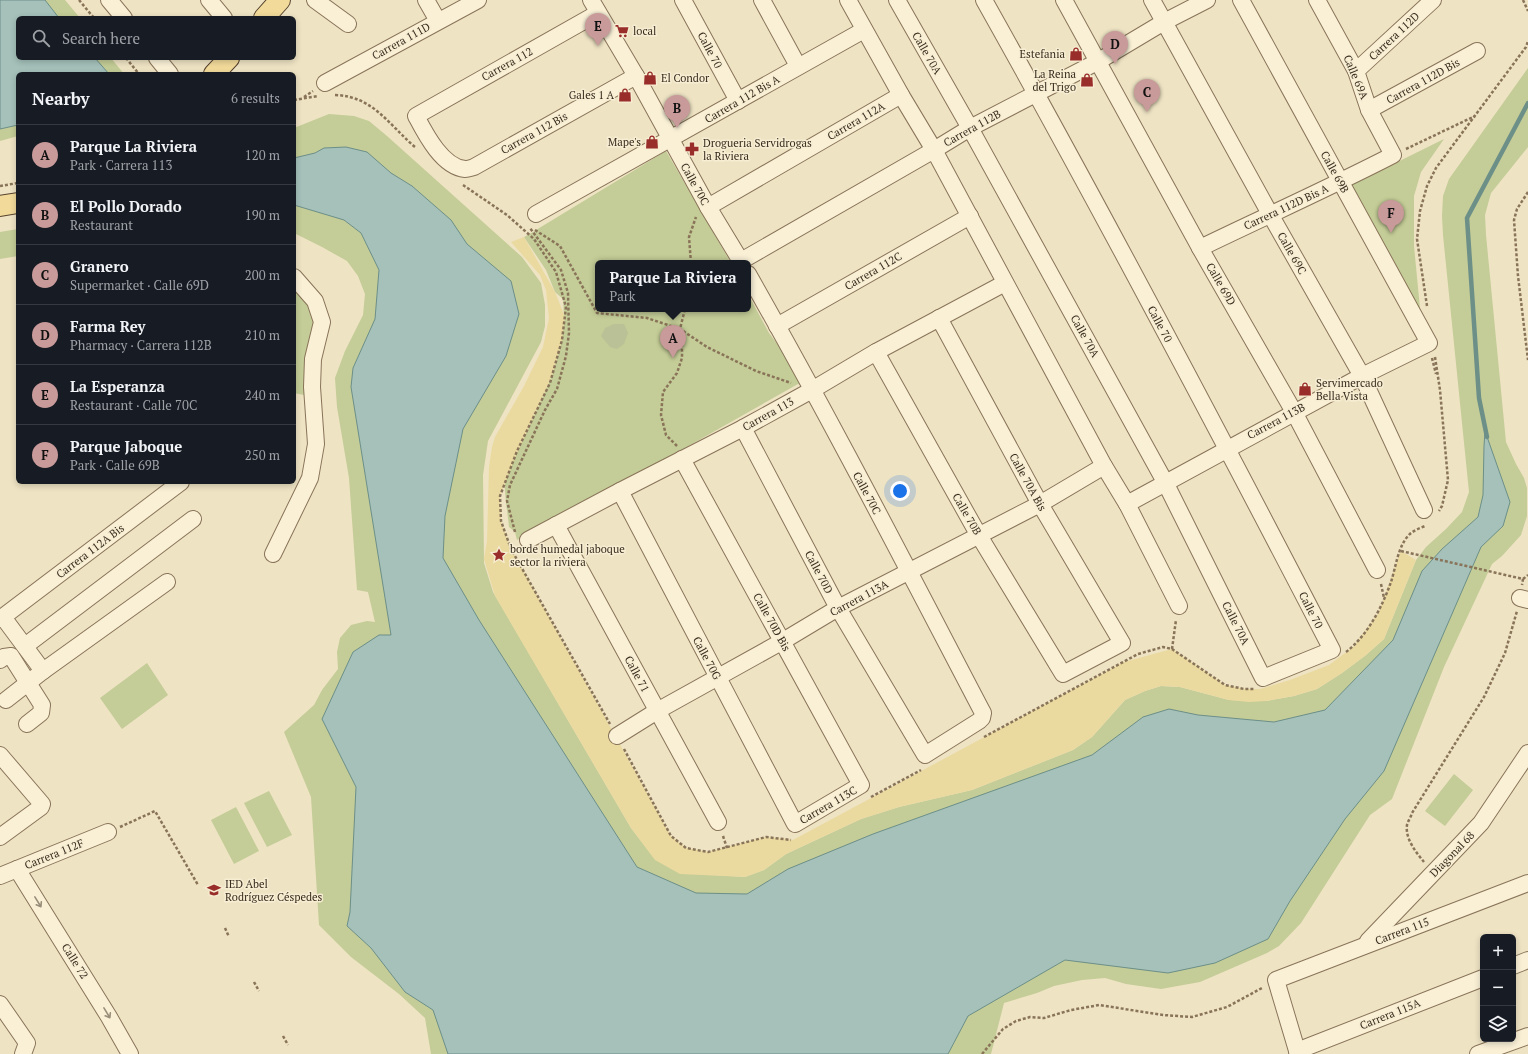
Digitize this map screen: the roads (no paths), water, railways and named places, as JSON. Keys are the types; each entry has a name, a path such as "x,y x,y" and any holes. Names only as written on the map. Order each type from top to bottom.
{"main road":[{"path":"266,16 280,0"},
{"path":"216,72 227,60"},
{"path":"0,206 16,203"}],"street":[{"path":"109,0 122,16"},
{"path":"209,0 222,16"},
{"path":"315,0 348,24"},
{"path":"426,0 438,21"},
{"name":"Carrera 111D","path":"326,91 438,21 478,0"},
{"name":"Calle 70","path":"683,0 738,101"},
{"path":"762,0 798,66"},
{"path":"848,0 901,95 934,150 1104,466 1127,504 1179,606"},
{"name":"Calle 70A","path":"897,0 970,128 1165,482 1262,683"},
{"name":"Calle 70","path":"984,0 1337,652 1262,683"},
{"name":"Calle 69D","path":"1064,0 1200,248 1294,412 1377,570"},
{"name":"Calle 69C","path":"1152,0 1270,214 1362,376 1431,515"},
{"name":"Carrera 112B","path":"751,262 970,128 1097,62 1164,22 1207,0"},
{"name":"Calle 69B","path":"1241,0 1431,348"},
{"name":"Calle 69A","path":"1317,0 1356,71 1370,110 1393,156"},
{"name":"Carrera 112D","path":"1356,71 1427,2"},
{"name":"Calle 70C","path":"595,7 636,76 706,204 740,260"},
{"name":"Carrera 112","path":"474,167 465,169 456,166 443,157 429,139 416,116 595,7"},
{"name":"Carrera 112 Bis A","path":"536,214 864,30"},
{"name":"Carrera 112D Bis","path":"1370,110 1478,51"},
{"path":"159,60 168,72"},
{"name":"Carrera 112 Bis","path":"474,167 636,76"},
{"name":"Carrera 112A","path":"706,204 901,95"},
{"name":"Carrera 112D Bis A","path":"1200,248 1393,156"},
{"name":"Carrera 112C","path":"777,326 970,216"},
{"path":"273,554 310,478 316,444 312,387 313,360 322,322 315,301 296,279"},
{"name":"Calle 70C","path":"751,279 909,571 983,713 982,718 979,721 924,762"},
{"name":"Carrera 113","path":"522,540 556,525 743,428 812,390 876,352 1005,283"},
{"name":"Calle 70A Bis","path":"939,318 1040,504 1122,643 1063,674"},
{"name":"Carrera 113B","path":"1127,504 1227,448 1362,376 1431,348"},
{"name":"Calle 70B","path":"876,352 978,534 1063,674"},
{"name":"Calle 70D","path":"743,428 838,608 924,762"},
{"name":"Calle 70D Bis","path":"685,458 865,792"},
{"name":"Carrera 113A","path":"617,736 657,711 783,641 838,608 978,534 1040,504 1104,466"},
{"name":"Carrera 112A Bis","path":"2,618 178,484"},
{"name":"Calle 70G","path":"620,491 795,831"},
{"path":"25,646 194,519"},
{"name":"Calle 71","path":"556,525 718,822"},
{"path":"6,700 43,670 167,582"},
{"path":"2,618 43,670"},
{"path":"0,660 4,657 11,656 42,705 40,713 27,724"},
{"name":"Diagonal 68","path":"1364,945 1481,822 1528,753"},
{"path":"0,755 42,804 41,807 0,838"},
{"name":"Carrera 113C","path":"795,831 865,792"},
{"name":"Carrera 112F","path":"0,876 108,832"},
{"name":"Calle 72","path":"17,869 109,1017 130,1054"},
{"name":"Carrera 115","path":"1298,1052 1276,980 1528,883"},
{"path":"1516,965 1528,960"},
{"name":"Carrera 115A","path":"1298,1052 1480,979"},
{"path":"0,1004 27,1042 23,1054"},
{"path":"1478,1054 1528,1036"}],"water":[{"path":"0,0 45,0 57,16 16,16 16,60 97,60 107,72 16,72 16,125 0,129"},
{"path":"346,147 367,152 391,173 412,186 451,220 467,244 511,281 519,314 506,356 463,429 445,516 443,558 479,620 637,867 696,893 747,894 788,869 873,834 1092,755 1143,717 1169,709 1198,715 1274,722 1325,710 1393,640 1422,571 1442,549 1478,517 1483,495 1485,431 1510,502 1503,526 1481,547 1384,771 1345,819 1290,901 1268,939 1215,963 1168,973 1065,960 968,1016 948,1054 448,1054 433,1010 405,992 371,948 347,926 350,912 356,787 322,719 353,652 379,635 391,635 351,387 353,368 375,319 379,270 361,233 344,220 296,206 296,158 315,153 324,148"}],"waterway":[{"path":"1487,437 1479,398 1467,218 1528,103"}],"place":[{"name":"local","path":"622,31"},
{"name":"La Esperanza","path":"598,46"},
{"name":"Estefania","path":"1076,54"},
{"name":"Farma Rey","path":"1115,64"},
{"name":"El Condor","path":"650,78"},
{"name":"La Reina del Trigo","path":"1087,80"},
{"name":"Gales 1 A","path":"625,95"},
{"name":"Granero","path":"1147,112"},
{"name":"El Pollo Dorado","path":"677,128"},
{"name":"Mape's","path":"652,142"},
{"name":"Drogueria Servidrogas la Riviera","path":"692,149"},
{"name":"Parque Jaboque","path":"1391,233"},
{"name":"Parque La Riviera","path":"673,358"},
{"name":"Servimercado Bella Vista","path":"1305,389"},
{"name":"borde humedal jaboque sector la riviera","path":"499,555"},
{"name":"IED Abel Rodríguez Céspedes","path":"214,890"}]}
